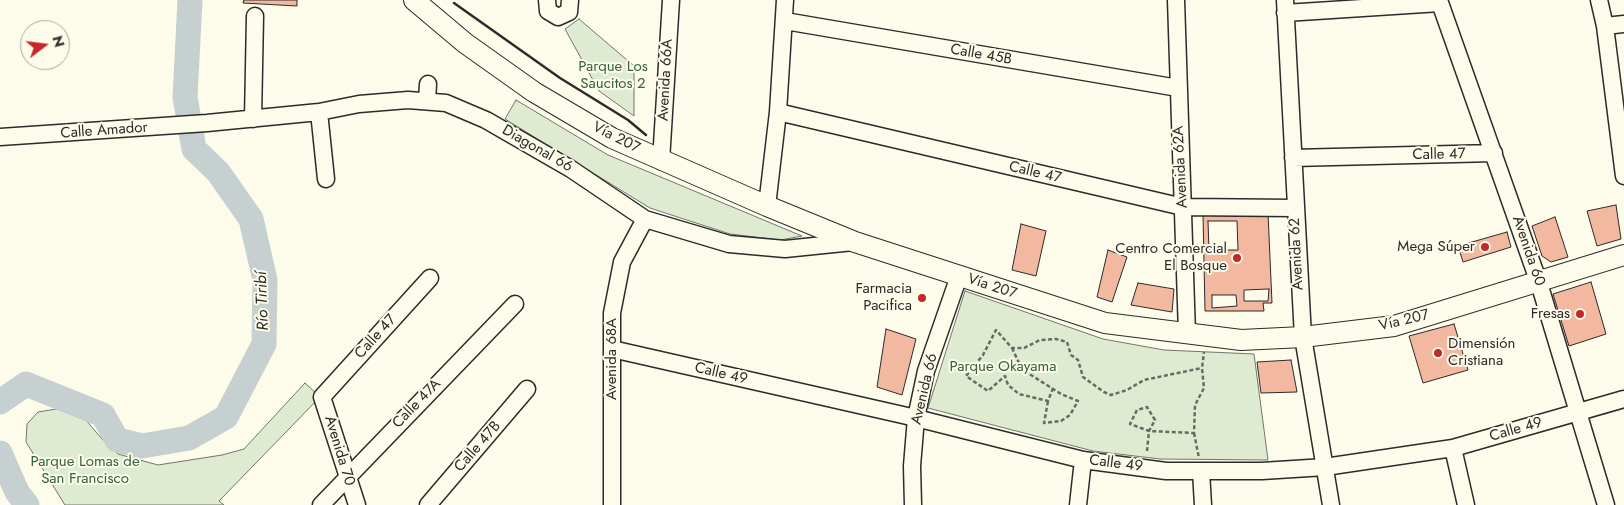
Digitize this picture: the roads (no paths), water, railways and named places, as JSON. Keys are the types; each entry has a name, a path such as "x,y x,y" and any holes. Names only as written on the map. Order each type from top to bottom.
{"main road":[{"name":"Vía 207","path":"414,0 465,43 534,92 612,138 767,206 855,242 1105,323 1241,340 1302,337 1394,326 1539,283 1624,255"}],"street":[{"path":"547,0 548,11 558,17 569,12 570,0"},
{"name":"Avenida 66A","path":"662,161 671,0"},
{"path":"767,206 778,112 785,0"},
{"name":"Avenida 62A","path":"1176,0 1187,334"},
{"path":"1599,0 1605,26 1624,176"},
{"path":"1285,6 1440,1"},
{"name":"Avenida 60","path":"1440,1 1539,283 1606,505"},
{"name":"Avenida 62","path":"1285,6 1302,337 1331,505"},
{"path":"253,119 255,16"},
{"name":"Calle 45B","path":"785,21 1178,88"},
{"path":"1605,26 1624,24"},
{"path":"427,101 428,84"},
{"name":"Diagonal 66","path":"207,123 319,112 359,104 408,100 446,103 486,120 571,169 645,219 729,244 785,249 855,242"},
{"path":"319,112 326,179"},
{"name":"Calle 47","path":"778,112 1183,207 1295,208"},
{"name":"Calle Amador","path":"0,137 207,123"},
{"name":"Calle 47","path":"1293,158 1494,153"},
{"name":"Avenida 68A","path":"612,505 612,313 622,262 645,219"},
{"name":"Avenida 66","path":"913,505 912,466 916,418 926,372 960,276"},
{"name":"Calle 47","path":"322,397 430,278"},
{"name":"Calle 47A","path":"321,505 346,476 515,304"},
{"name":"Calle 49","path":"612,349 916,418 1083,460 1166,471 1325,466 1453,448 1624,399"},
{"name":"Calle 47B","path":"428,505 527,389"},
{"name":"Avenida 70","path":"322,397 346,476 357,505"},
{"path":"1453,448 1466,505"},
{"path":"1078,505 1083,460"},
{"path":"1201,471 1203,505"}],"waterway":[{"name":"Río Tiribí","path":"0,402 26,384 103,415 117,440 142,446 189,438 226,417 264,344 265,280 251,219 218,172 194,149 185,97 190,0"},
{"name":"Río Tiribí","path":"0,453 17,492 27,505"}],"place":[{"name":"Mega Súper","path":"1485,247"},
{"name":"Centro Comercial El Bosque","path":"1237,258"},
{"name":"Farmacia Pacifica","path":"922,298"},
{"name":"Fresas","path":"1580,314"},
{"name":"Dimensión Cristiana","path":"1438,353"}],"park label":[{"name":"Parque Los Saucitos 2","path":"613,76"},
{"name":"Parque Okayama","path":"1003,367"},
{"name":"Parque Lomas de San Francisco","path":"85,470"}]}
